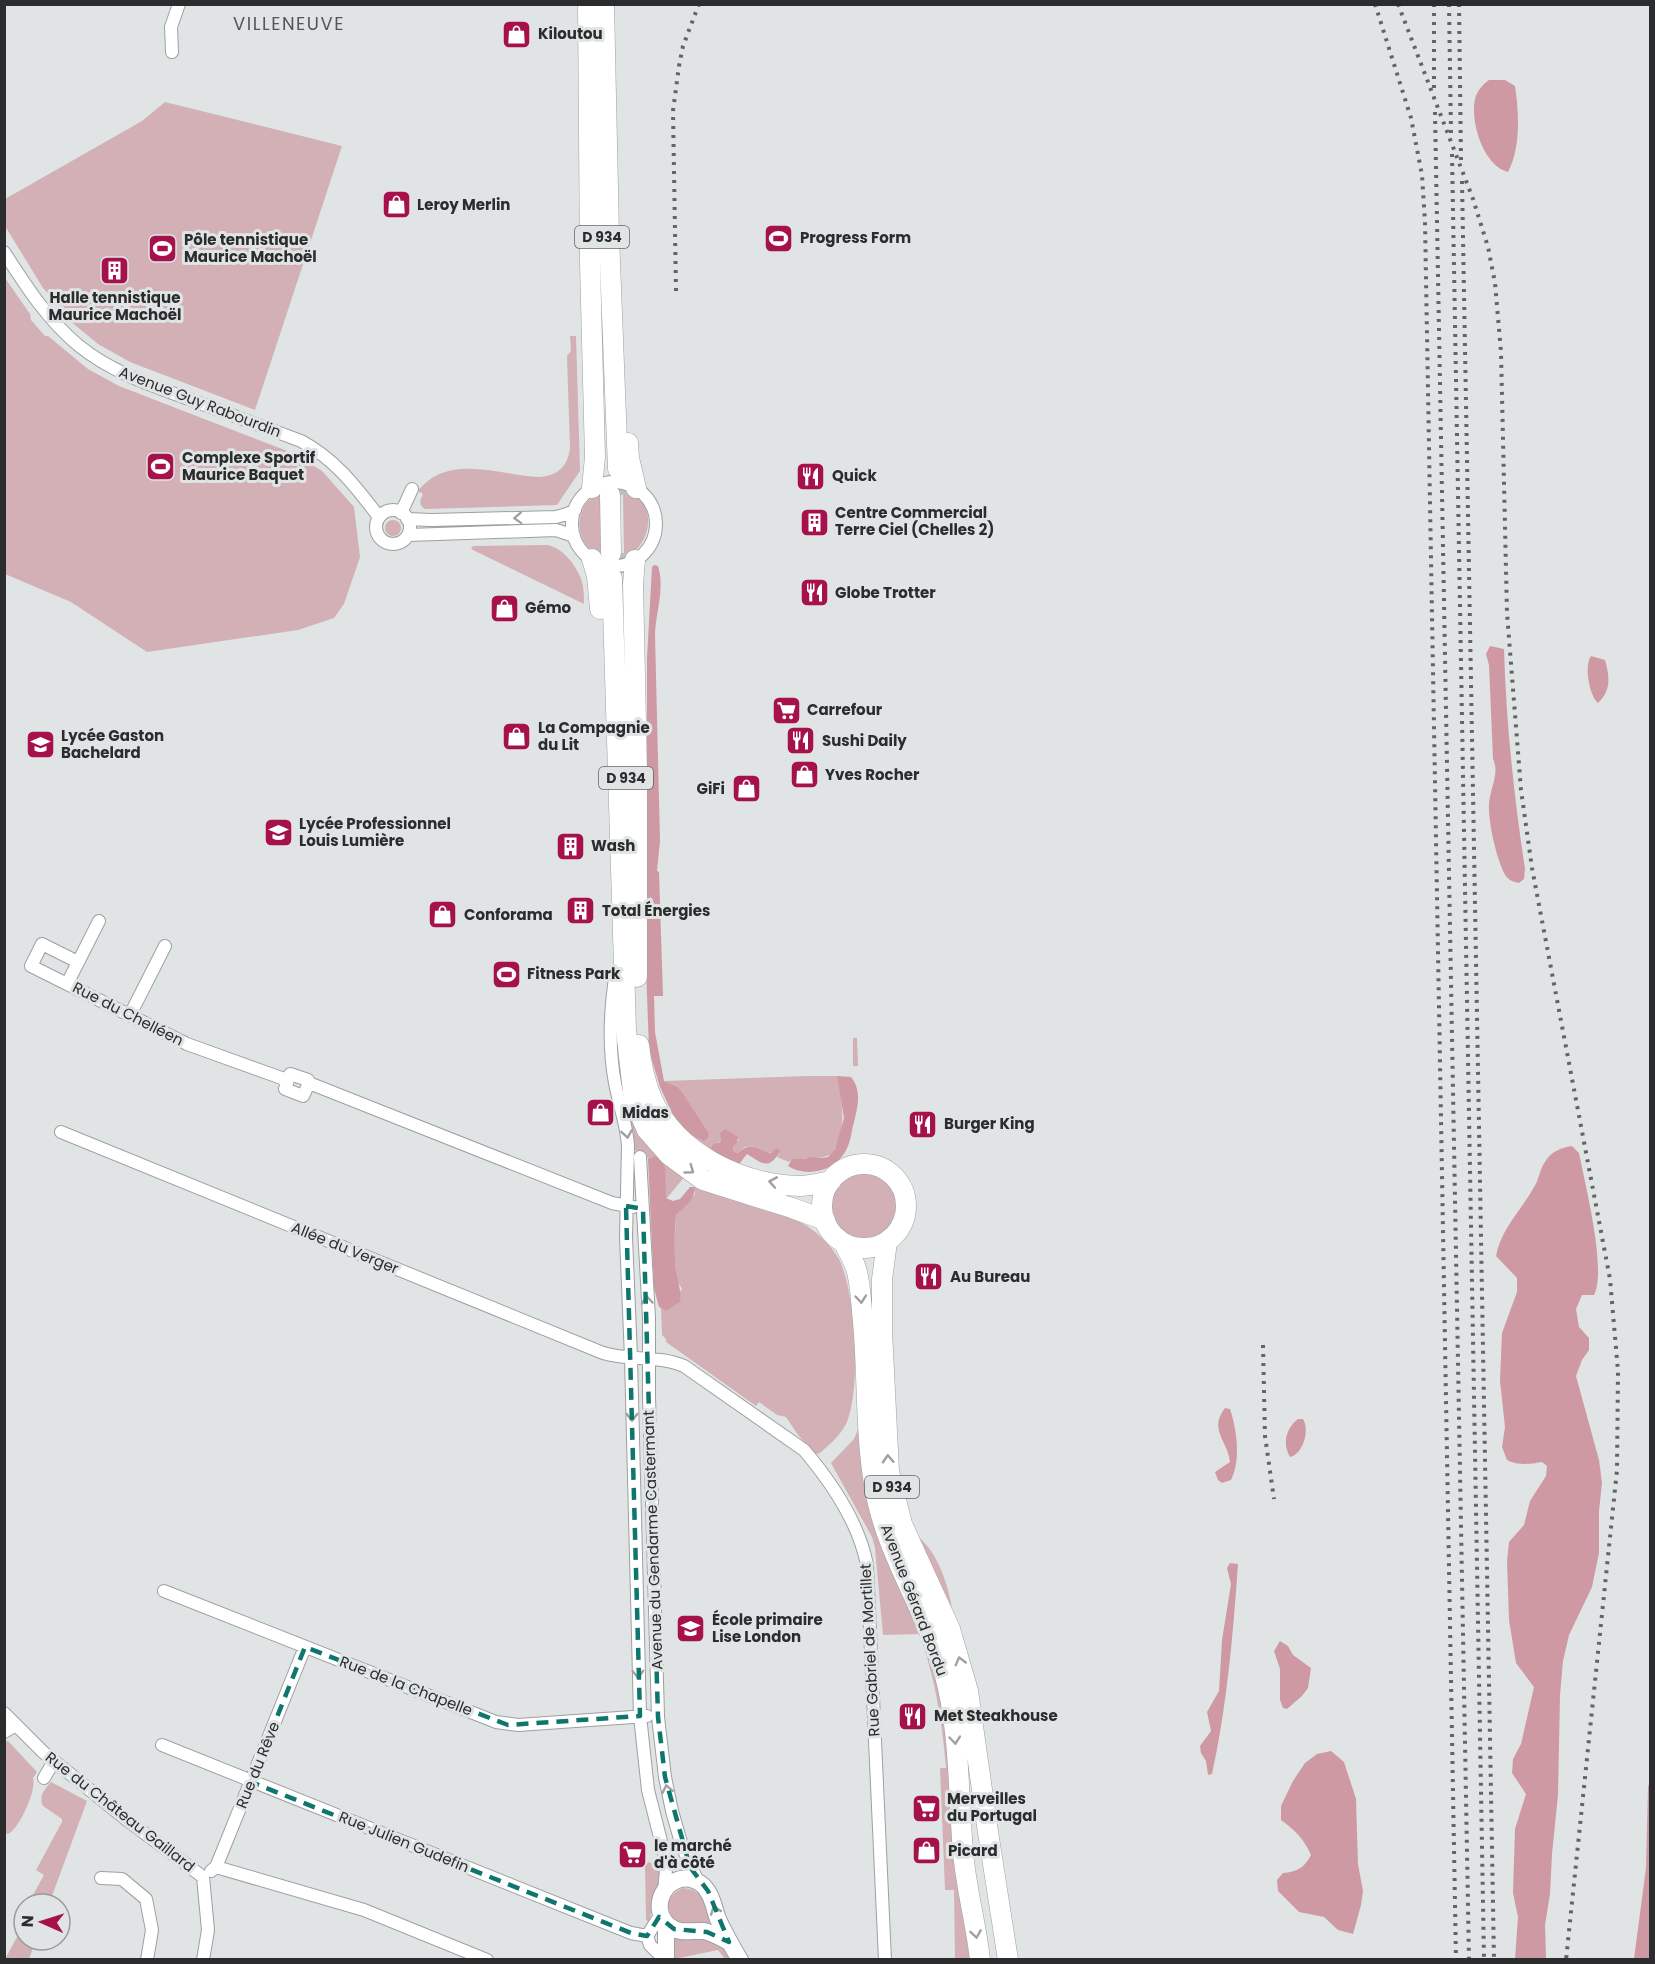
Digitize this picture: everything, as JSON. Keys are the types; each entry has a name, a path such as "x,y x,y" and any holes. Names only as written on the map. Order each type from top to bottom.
{"main road":[{"name":"D 934","path":"589,4 613,469 604,4"},
{"path":"589,4 590,263 596,457 614,491 622,555 633,584 638,794 637,978"},
{"path":"612,4 607,80 623,276 629,458 614,491"},
{"path":"592,559 596,569 599,592 617,1013 622,1065 633,1091"},
{"name":"D 934","path":"637,978 631,915 616,578 626,1039 633,1091 639,1112 647,1130 669,1155 703,1180 825,1220"},
{"name":"Avenue Gérard Bordu","path":"637,978 638,1033 642,1065 652,1100 668,1125 700,1155 743,1176 797,1186 831,1181 846,1169 866,1165 887,1171 904,1193 905,1214 897,1233 887,1242 882,1280 882,1330 889,1472 902,1524 957,1648 973,1718"},
{"path":"825,1220 824,1196 831,1181"},
{"name":"Avenue Gérard Bordu","path":"825,1220 833,1234 844,1243 855,1265 860,1283 867,1367 870,1450 875,1490 884,1527 903,1576 929,1630 940,1661 951,1705 963,1855 980,1959"},
{"path":"844,1243 866,1248 887,1242"},
{"name":"D 934","path":"973,1718 981,1834 1000,1945 1000,1959"},
{"name":"D 934","path":"973,1718 1008,1959"}],"street":[{"path":"172,51 171,27 179,4"},
{"name":"Avenue Guy Rabourdin","path":"4,252 40,306 61,330 89,354 142,381 313,447 338,466 379,517"},
{"path":"412,489 404,516 410,530 408,535 397,544 392,545 382,541 375,527 379,517 387,511 404,516 431,520 556,517 575,510"},
{"path":"614,491 649,500 653,508 656,528 649,546 622,555 625,564 614,566 592,559 578,545 572,523 579,501 614,491"},
{"path":"408,535 556,530 574,536"},
{"path":"67,984 99,921"},
{"name":"Rue du Chelléen","path":"78,962 42,944 31,966 187,1044 287,1080 290,1074 293,1074 306,1079 309,1083 601,1199 632,1205"},
{"path":"130,1016 165,946"},
{"name":"Avenue du Gendarme Castermant","path":"616,972 611,1003 611,1042 615,1087 628,1134 632,1205 650,1359 658,1717 665,1777 672,1811 682,1846 698,1882"},
{"name":"Allée du Verger","path":"61,1132 603,1353 631,1358"},
{"path":"632,1205 640,1157"},
{"name":"Avenue du Gendarme Castermant","path":"632,1205 631,1358 634,1492 640,1514 644,1621 637,1633 640,1716 648,1790 665,1857 664,1891"},
{"path":"631,1358 643,1373 644,1441 651,1456"},
{"name":"Rue Gabriel de Mortillet","path":"631,1358 675,1362 684,1366 804,1450 819,1468 847,1512 863,1545 867,1565 885,1959"},
{"name":"Rue de la Chapelle","path":"164,1591 496,1722 518,1725 640,1716 658,1717"},
{"name":"Rue du Rêve","path":"216,1868 305,1647"},
{"name":"Rue du Château Gaillard","path":"4,1713 54,1761 203,1877 208,1930 203,1959"},
{"path":"4,1732 16,1725"},
{"name":"Rue Julien Gudefin","path":"162,1745 631,1933 647,1936"},
{"path":"44,1778 54,1761"},
{"path":"203,1877 216,1868 364,1910 487,1959"},
{"path":"101,1878 122,1879 146,1899 152,1930 147,1959"},
{"path":"666,1959 663,1919 659,1906 664,1891 669,1885 680,1880 698,1882 708,1891 729,1942 740,1959"},
{"path":"663,1919 647,1936 650,1945 666,1959"},
{"path":"663,1919 675,1929 683,1932 703,1931 729,1942"}],"highlighted area":[{"path":"626,1206 643,1209 658,1717 665,1777 690,1867 708,1891 729,1942 707,1932 674,1929 659,1917 647,1936 631,1933 251,1782 305,1647 508,1725 640,1716"}],"shaded area":[{"path":"1489,80 1505,80 1515,86 1518,118 1517,141 1508,172 1499,168 1485,152 1477,130 1475,99 1477,93"},
{"name":"Pôle tennistique Maurice Machoël","path":"165,102 342,146 255,410 130,362 98,344 69,320 43,288 5,226 5,199 142,121"},
{"name":"Complexe Sportif Maurice Baquet","path":"5,278 30,314 31,320 45,336 48,336 88,369 119,386 295,454 322,471 354,507 360,557 344,604 334,618 298,630 147,652 71,602 5,574"},
{"path":"570,336 576,336 580,471 557,505 425,509 421,506 423,494 418,491 430,479 444,472 474,469 539,477 552,475 561,469 567,460 570,448 567,356 571,351"},
{"path":"616,489 636,496 646,509 648,524 644,539 634,552 621,559 606,559 589,548 582,537 580,528 581,514 586,503 599,493","holes":["605,495 623,495 624,553 606,553"]},
{"path":"393,520 399,522 401,528 399,534 393,536 387,534 385,528 387,522"},
{"path":"547,545 558,549 576,568 583,585 584,604 471,549 473,546"},
{"path":"658,566 661,583 655,634 660,841 657,871 659,872 663,996 654,996 655,1032 664,1081 678,1087 683,1093 709,1133 708,1138 704,1141 689,1134 673,1115 660,1087 649,1050 644,912 647,835 647,658 652,567"},
{"path":"1490,646 1504,649 1511,759 1525,869 1524,879 1519,883 1510,880 1504,873 1495,848 1490,820 1489,804 1495,764 1489,665 1486,654"},
{"path":"1591,656 1605,660 1608,672 1607,689 1598,703 1592,694 1588,680"},
{"path":"853,1038 857,1038 858,1066 853,1066"},
{"path":"616,1045 620,1071 628,1098 686,1175 667,1198 665,1197 665,1184 654,1156 648,1159 646,1153 633,1150 618,1084"},
{"path":"837,1076 842,1106 840,1137 828,1156 792,1159 789,1162 777,1157 780,1153 763,1152 752,1146 745,1147 738,1153 734,1152 733,1147 739,1139 721,1140 710,1151 699,1146 673,1115 681,1123 709,1133 678,1087 664,1081"},
{"path":"837,1076 851,1077 858,1095 847,1149 834,1164 820,1171 795,1170 788,1166 792,1159 828,1157 835,1149 844,1118"},
{"path":"725,1129 738,1137 733,1147 734,1152 738,1153 751,1146 765,1152 771,1153 779,1149 780,1152 769,1163 761,1163 747,1154 737,1164 710,1151 713,1144 719,1143 720,1133"},
{"path":"1572,1146 1579,1153 1597,1247 1597,1283 1594,1295 1582,1295 1576,1309 1579,1327 1589,1338 1589,1350 1576,1376 1599,1460 1602,1483 1599,1553 1592,1587 1569,1635 1563,1661 1558,1795 1550,1894 1545,1925 1546,1959 1515,1959 1518,1917 1513,1893 1515,1829 1526,1794 1512,1773 1513,1759 1521,1744 1534,1687 1516,1663 1509,1620 1507,1561 1509,1542 1524,1525 1530,1501 1546,1476 1547,1466 1542,1462 1524,1464 1511,1462 1507,1460 1502,1447 1505,1427 1500,1381 1502,1333 1517,1292 1517,1278 1496,1256 1502,1237 1536,1184 1547,1158 1557,1151"},
{"path":"654,1156 661,1159 665,1168 666,1198 673,1201 680,1199 690,1187 695,1187 691,1199 676,1215 675,1254 680,1302 666,1311 659,1307 654,1288 648,1159"},
{"path":"865,1172 878,1175 889,1182 896,1193 899,1206 896,1219 889,1230 878,1237 865,1240 852,1237 841,1230 834,1219 831,1206 834,1193 841,1182 852,1175"},
{"path":"695,1187 802,1223 820,1237 839,1259 845,1275 853,1317 854,1387 845,1427 820,1453 816,1454 798,1435 786,1417 777,1415 759,1402 756,1406 666,1342 662,1335 661,1308 666,1311 682,1289 677,1280 674,1257 676,1215 695,1194"},
{"path":"1225,1408 1230,1409 1236,1435 1237,1454 1231,1480 1222,1483 1215,1472 1230,1462 1218,1423"},
{"path":"1298,1419 1303,1419 1305,1424 1304,1441 1295,1455 1290,1457 1286,1447 1286,1436"},
{"path":"862,1420 936,1657 977,1959 955,1959 954,1890 945,1890 940,1768 946,1768 934,1684 920,1634 883,1635 872,1537 831,1463 854,1439"},
{"path":"918,1537 925,1543 936,1560 945,1579 952,1608"},
{"path":"1230,1563 1238,1564 1232,1643 1217,1748 1212,1774 1208,1775 1200,1746 1211,1731 1207,1712 1219,1691 1222,1640 1231,1584 1227,1568"},
{"path":"1280,1641 1288,1646 1293,1655 1311,1668 1308,1688 1287,1709 1283,1708 1280,1700 1280,1669 1274,1651"},
{"path":"8,1741 37,1772 33,1778 34,1784 26,1809 17,1825 8,1834 4,1832 4,1742"},
{"path":"1331,1751 1344,1762 1356,1799 1358,1864 1363,1891 1353,1934 1338,1930 1324,1917 1299,1912 1278,1891 1277,1880 1283,1873 1300,1868 1311,1855 1299,1835 1281,1820 1281,1806 1305,1763 1317,1754"},
{"path":"1650,1781 1650,1959 1634,1959 1646,1868"},
{"path":"51,1782 87,1801 53,1892 35,1892 44,1875 36,1870 62,1822 62,1819 43,1806 41,1799"},
{"path":"649,1862 661,1868 660,1882 649,1924 646,1919 645,1865"},
{"path":"683,1888 696,1892 704,1901 710,1925 676,1922 672,1917 668,1907 670,1898"},
{"path":"674,1932 707,1937 720,1945 733,1959 725,1959 718,1950 674,1959"},
{"path":"12,1946 12,1952 32,1952 29,1959 5,1959"}],"tunnel":[{"path":"618,469 618,495"},
{"path":"620,553 620,578"}],"railway":[{"path":"676,291 673,111 683,46 699,4"},
{"path":"1375,4 1411,118 1422,175 1425,222 1456,1960"},
{"path":"1398,4 1473,199 1488,247 1495,283 1501,352 1507,613 1521,790 1532,868 1610,1279 1618,1371 1617,1470 1566,1960"},
{"path":"1434,4 1434,91"},
{"path":"1449,4 1451,133"},
{"path":"1459,4 1461,160"},
{"path":"1435,112 1469,1960"},
{"path":"1452,154 1484,1960"},
{"path":"1462,181 1494,1960"},
{"path":"1263,1345 1265,1436 1274,1499"}],"place":[{"name":"Kiloutou","path":"517,34"},
{"name":"Leroy Merlin","path":"396,205"},
{"name":"Progress Form","path":"779,238"},
{"name":"Pôle tennistique Maurice Machoël","path":"163,249"},
{"name":"Halle tennistique Maurice Machoël","path":"115,271"},
{"name":"Complexe Sportif Maurice Baquet","path":"161,467"},
{"name":"Quick","path":"811,476"},
{"name":"Centre Commercial Terre Ciel (Chelles 2)","path":"814,522"},
{"name":"Globe Trotter","path":"814,593"},
{"name":"Gémo","path":"504,608"},
{"name":"Carrefour","path":"786,710"},
{"name":"La Compagnie du Lit","path":"517,737"},
{"name":"Sushi Daily","path":"801,741"},
{"name":"Lycée Gaston Bachelard","path":"40,745"},
{"name":"Yves Rocher","path":"804,775"},
{"name":"GiFi","path":"746,789"},
{"name":"Lycée Professionnel Louis Lumière","path":"278,833"},
{"name":"Wash","path":"570,846"},
{"name":"Total Énergies","path":"581,911"},
{"name":"Conforama","path":"443,915"},
{"name":"Fitness Park","path":"506,974"},
{"name":"Midas","path":"601,1113"},
{"name":"Burger King","path":"923,1124"},
{"name":"Au Bureau","path":"929,1277"},
{"name":"École primaire Lise London","path":"691,1629"},
{"name":"Met Steakhouse","path":"913,1716"},
{"name":"Merveilles du Portugal","path":"926,1808"},
{"name":"Picard","path":"927,1851"},
{"name":"le marché d'à côté","path":"633,1855"}],"district":[{"name":"VILLENEUVE","path":"289,24"}]}
